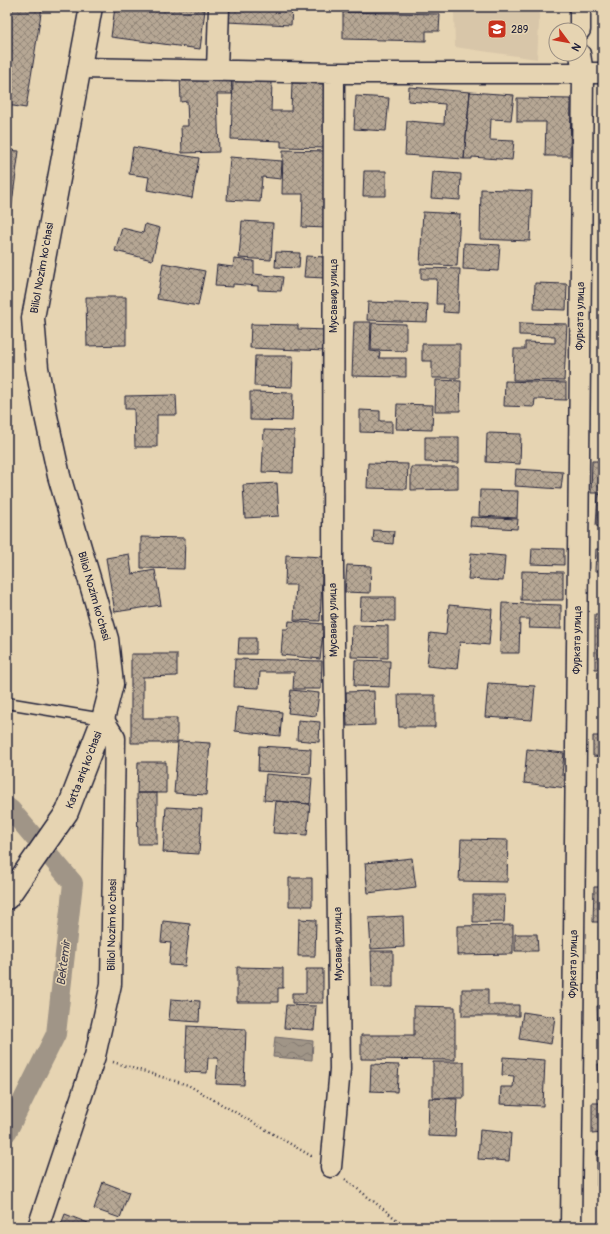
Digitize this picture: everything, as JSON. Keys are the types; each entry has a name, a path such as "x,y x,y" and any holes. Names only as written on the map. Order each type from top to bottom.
{"street":[{"name":"Biliol Nozim ko'chasi","path":"38,1227 95,1056 111,984 114,738 103,719 112,684 107,639 59,476 37,368 33,318 91,7"},
{"path":"217,70 219,7"},
{"path":"580,7 580,22"},
{"path":"79,68 334,73 582,63 603,73"},
{"name":"Фурката улица","path":"571,1227 582,63"},
{"name":"Мусаввир улица","path":"331,1167 340,1069 333,569 334,73"},
{"name":"Katta ariq ko'chasi","path":"7,898 67,812 103,719"}],"lane":[{"path":"7,703 103,719"}],"path":[{"path":"95,1056 188,1084 331,1167 401,1223 438,1227"}],"shaded area":[{"name":"289","path":"418,7 540,7 537,59 455,47 454,11"}],"water":[{"path":"275,1037 313,1041 312,1060 273,1057"}],"building":[{"path":"7,7 42,7 26,108 7,105"},
{"path":"115,7 183,7 205,10 200,49 111,37"},
{"path":"228,7 341,7 341,10 292,8 291,25 227,22"},
{"path":"343,12 440,14 439,31 426,31 426,41 343,39"},
{"path":"231,76 232,94 217,94 219,152 182,153 181,126 188,126 187,101 181,102 180,77"},
{"path":"233,81 272,82 271,111 291,111 292,83 325,84 327,148 281,147 281,141 231,139"},
{"path":"409,87 470,92 464,159 405,155 407,121 444,124 445,104 408,101"},
{"path":"470,92 514,95 511,120 491,119 490,140 514,141 512,160 472,157 472,159 464,159"},
{"path":"356,96 389,98 386,131 354,129"},
{"path":"517,98 571,99 570,156 545,156 546,122 517,122"},
{"path":"133,147 199,158 192,198 147,190 149,177 129,174"},
{"path":"7,150 19,151 7,240"},
{"path":"283,150 327,151 326,228 302,227 303,194 282,194"},
{"path":"230,157 282,161 281,179 262,177 260,202 227,200"},
{"path":"364,171 386,171 386,196 363,196"},
{"path":"433,172 461,174 460,200 431,198"},
{"path":"481,189 532,191 530,241 480,239"},
{"path":"423,212 460,214 457,266 420,264"},
{"path":"242,221 273,223 271,260 239,258"},
{"path":"145,224 160,228 152,260 115,251 122,228 143,233"},
{"path":"464,243 500,245 498,271 463,269"},
{"path":"276,252 300,253 299,268 275,267"},
{"path":"306,256 327,257 325,278 304,277"},
{"path":"234,259 254,261 254,274 283,277 281,291 258,290 258,286 233,284 233,287 215,286 217,265 233,267"},
{"path":"163,263 205,271 198,306 157,299"},
{"path":"421,268 460,269 458,313 443,312 444,304 436,304 437,279 421,279"},
{"path":"535,283 567,284 566,310 534,309"},
{"path":"86,297 126,297 126,345 87,346"},
{"path":"368,302 428,304 427,322 367,320"},
{"path":"354,322 371,322 370,351 380,352 379,358 406,358 406,377 352,376"},
{"path":"372,323 406,324 406,351 371,350"},
{"path":"519,323 567,324 564,381 513,380 514,349 525,349 525,342 555,343 555,336 519,335"},
{"path":"251,324 298,325 298,329 327,330 326,351 250,348"},
{"path":"422,344 460,344 460,378 432,378 432,361 422,361"},
{"path":"255,356 293,356 292,387 254,386"},
{"path":"436,380 461,381 460,411 435,411"},
{"path":"505,381 566,383 566,400 535,399 534,407 504,406"},
{"path":"250,392 293,393 292,421 250,420"},
{"path":"176,395 177,415 157,415 157,447 135,447 134,409 125,409 125,396"},
{"path":"397,404 433,405 432,430 396,429"},
{"path":"360,410 380,411 380,421 392,421 392,433 360,432"},
{"path":"264,430 294,431 293,473 262,472"},
{"path":"487,433 521,434 520,464 486,462"},
{"path":"425,437 459,437 459,463 425,462"},
{"path":"592,461 603,461 603,493 591,493"},
{"path":"368,463 408,464 407,489 367,488"},
{"path":"411,467 458,467 458,489 411,490"},
{"path":"516,469 563,472 561,489 515,486"},
{"path":"277,483 279,516 245,518 243,485"},
{"path":"480,490 518,491 517,518 479,516"},
{"path":"598,494 603,495 603,527 596,526"},
{"path":"471,517 518,519 517,529 470,526"},
{"path":"374,530 394,531 393,544 373,542"},
{"path":"141,537 185,538 184,569 141,568"},
{"path":"532,548 564,549 564,565 531,564"},
{"path":"596,549 603,549 603,571 595,571"},
{"path":"471,553 505,556 503,581 468,579"},
{"path":"129,554 132,574 155,570 161,605 115,612 106,558"},
{"path":"286,555 323,557 320,621 294,620 296,585 285,585"},
{"path":"347,565 371,566 370,593 345,592"},
{"path":"522,571 563,572 563,600 521,600"},
{"path":"601,593 603,593 603,607 601,607"},
{"path":"361,597 395,597 395,621 360,620"},
{"path":"502,603 561,605 561,629 529,628 530,619 520,619 519,653 500,653"},
{"path":"449,605 492,609 489,645 460,642 457,669 427,666 430,633 446,635"},
{"path":"595,614 603,614 603,669 595,669"},
{"path":"289,621 324,624 320,659 281,655 283,629 288,629"},
{"path":"352,625 388,626 388,658 351,657"},
{"path":"239,638 256,638 256,654 238,654"},
{"path":"131,654 177,654 177,676 143,677 143,718 177,718 177,743 131,743"},
{"path":"235,659 322,661 321,689 293,689 294,672 260,672 259,688 234,687"},
{"path":"355,660 390,661 389,687 354,686"},
{"path":"488,683 535,686 532,720 485,717"},
{"path":"291,690 319,693 316,716 288,713"},
{"path":"374,691 375,725 347,726 346,692"},
{"path":"398,695 435,695 435,727 399,727"},
{"path":"237,707 282,712 280,736 235,731"},
{"path":"298,720 320,722 319,742 297,740"},
{"path":"593,736 603,736 603,757 593,756"},
{"path":"178,741 210,743 206,795 174,793"},
{"path":"259,746 311,749 310,774 258,771"},
{"path":"527,749 564,753 562,775 568,775 567,788 524,783"},
{"path":"138,762 166,762 166,793 137,793"},
{"path":"266,774 312,778 310,804 264,800"},
{"path":"137,793 157,793 157,844 138,844"},
{"path":"276,801 310,804 307,835 273,833"},
{"path":"166,807 202,809 199,854 163,852"},
{"path":"461,839 508,840 507,882 459,881"},
{"path":"412,858 416,887 368,893 365,863"},
{"path":"289,878 312,878 312,906 289,906"},
{"path":"594,887 603,887 603,922 593,922"},
{"path":"473,895 505,895 504,922 473,922"},
{"path":"403,916 404,947 371,949 369,918"},
{"path":"299,919 316,920 315,956 298,956"},
{"path":"163,921 190,924 185,966 169,965 171,943 161,942"},
{"path":"513,925 513,954 457,955 457,926"},
{"path":"599,926 603,926 603,980 599,980"},
{"path":"515,934 537,934 538,951 515,951"},
{"path":"371,951 393,951 393,987 372,987"},
{"path":"237,967 283,968 283,988 278,988 278,1002 237,1002"},
{"path":"306,969 323,969 323,1003 292,1003 292,993 306,993"},
{"path":"462,989 488,989 488,1005 519,1005 519,1016 462,1016"},
{"path":"171,999 200,1001 199,1022 169,1020"},
{"path":"286,1005 316,1006 314,1030 284,1028"},
{"path":"414,1006 455,1007 455,1060 361,1059 361,1035 414,1035"},
{"path":"597,1006 603,1006 603,1034 598,1034"},
{"path":"523,1012 555,1017 551,1044 519,1039"},
{"path":"187,1026 246,1029 244,1085 216,1084 218,1058 208,1058 207,1073 185,1072"},
{"path":"503,1057 545,1060 543,1106 500,1104 501,1087 513,1087 514,1076 502,1075"},
{"path":"433,1062 464,1062 464,1098 433,1098"},
{"path":"371,1064 399,1065 397,1092 370,1091"},
{"path":"598,1064 603,1064 603,1093 600,1093"},
{"path":"429,1098 457,1099 455,1137 428,1136"},
{"path":"592,1103 603,1103 603,1133 592,1134"},
{"path":"480,1130 511,1133 509,1161 478,1159"},
{"path":"597,1151 603,1151 603,1186 597,1186"},
{"path":"103,1182 129,1192 120,1218 94,1209"},
{"path":"65,1214 88,1223 86,1227 60,1227"}],"waterway":[{"name":"Bektemir","path":"7,807 73,883 56,1034 7,1132"}],"place":[{"name":"289","path":"497,29"}]}
